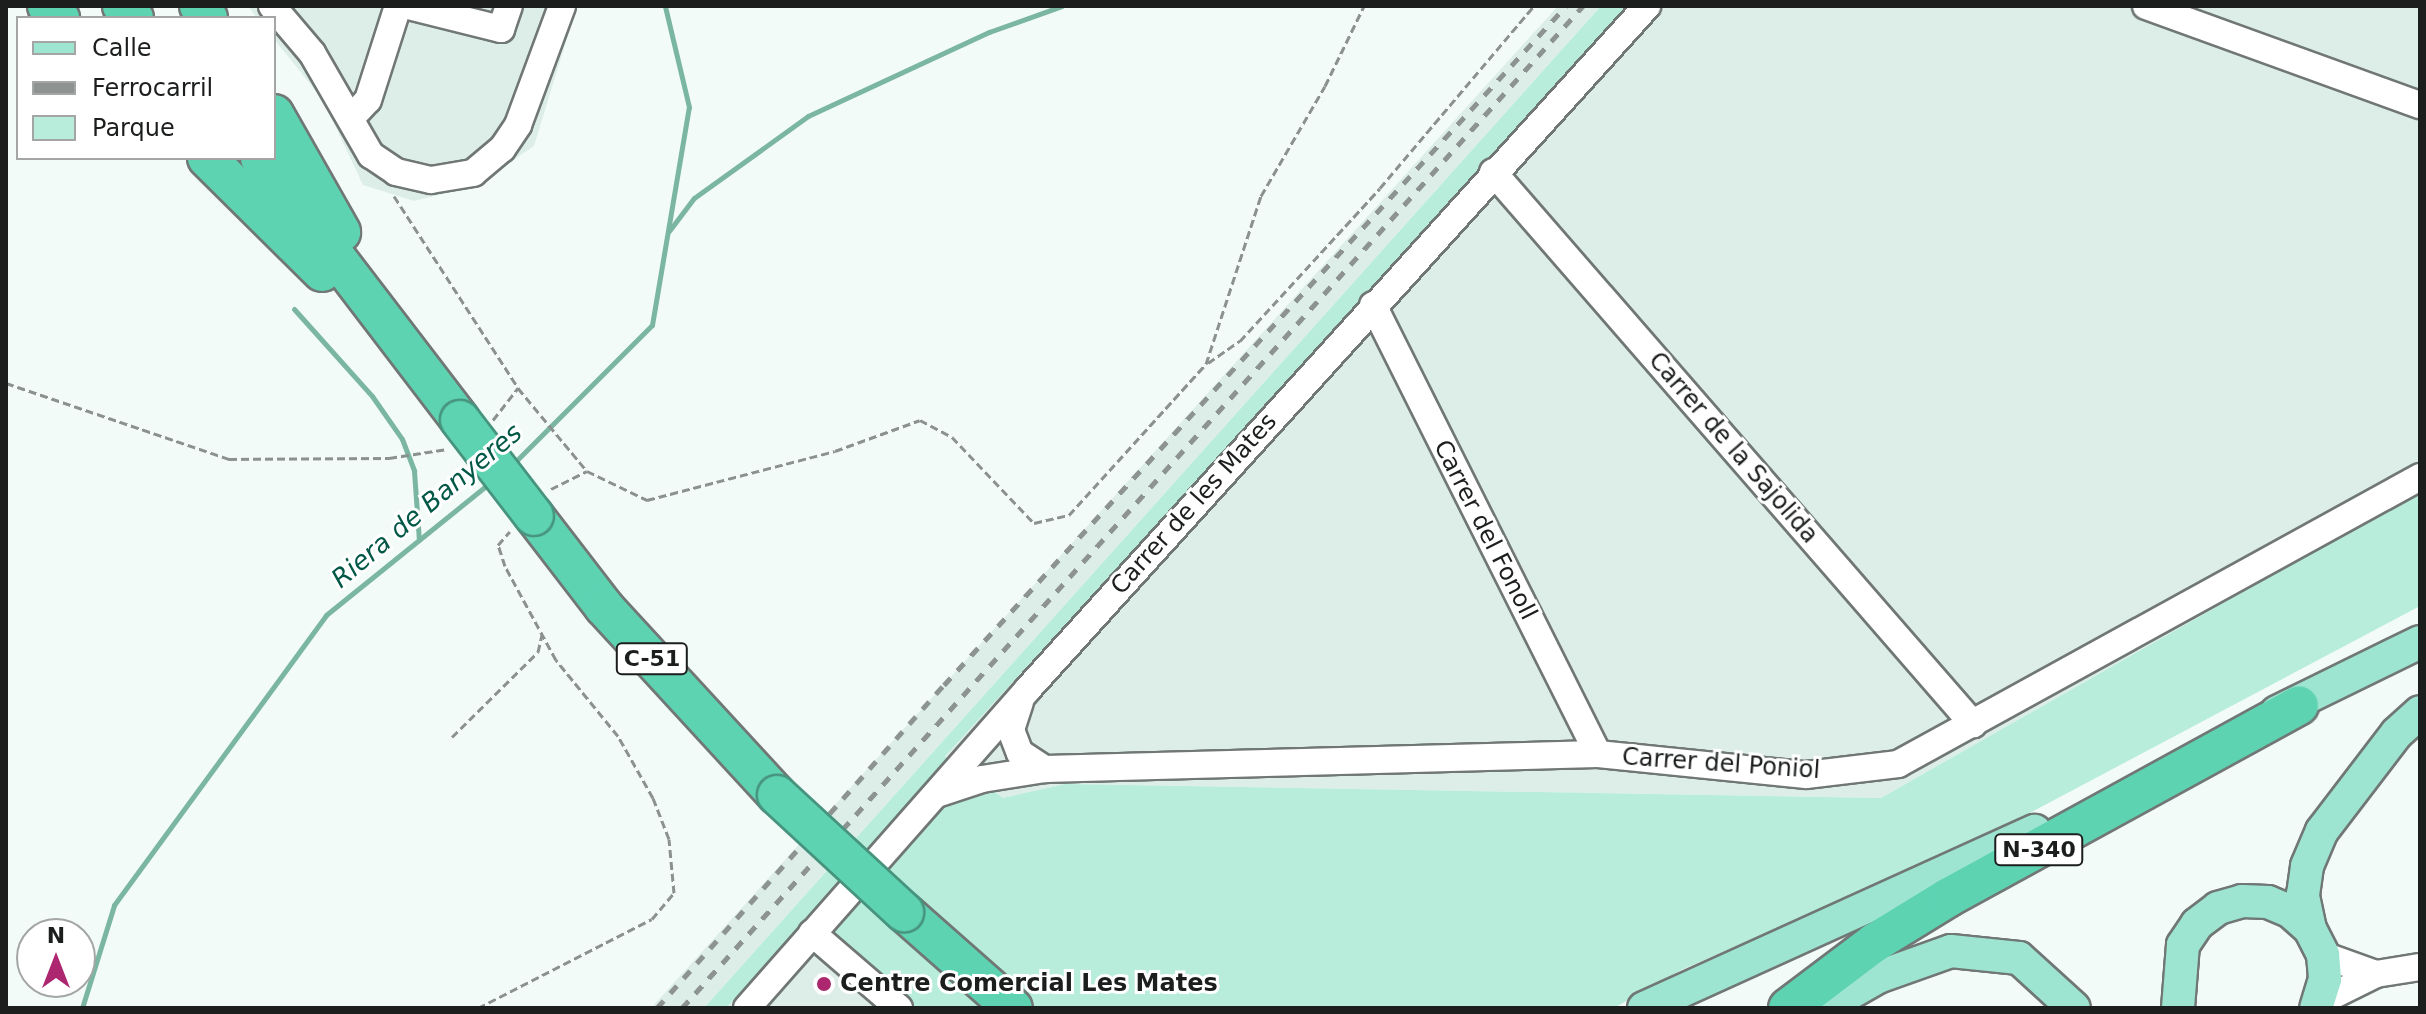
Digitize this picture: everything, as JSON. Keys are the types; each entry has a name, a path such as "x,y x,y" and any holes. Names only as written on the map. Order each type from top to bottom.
{"highway":[{"path":"276,117 431,382"},
{"name":"C-51","path":"209,160 431,382"},
{"name":"C-51","path":"262,160 460,420 534,509 604,607 777,795 1013,1008"},
{"name":"N-340","path":"1788,1008 1874,943 1949,897 2299,705"}],"main road":[{"name":"N-340","path":"2299,705 2420,642"},
{"path":"1644,1008 2020,839 2227,728 2299,705"},
{"path":"2318,1005 2317,942 2303,895 2307,866 2322,831 2397,733 2420,712"},
{"path":"2181,1004 2177,970 2183,945 2197,924 2218,908 2242,901 2268,902 2291,912 2317,942"},
{"path":"1824,1008 1878,977 1951,951 2019,958 2074,1008"}],"street":[{"path":"272,6 312,53 377,159 396,172 431,180 473,173 502,149 518,125 562,6"},
{"path":"352,117 368,100 398,6"},
{"path":"408,6 501,29 509,6"},
{"name":"Carrer de les Mates","path":"747,1008 1028,689 1493,172 1647,6"},
{"path":"2146,6 2420,105"},
{"name":"Carrer de la Sajolida","path":"1493,172 1973,724"},
{"name":"Carrer del Fonoll","path":"1373,305 1598,754"},
{"name":"Carrer del Poniol","path":"937,794 982,779 1045,769 1598,754 1806,775 1898,764 2420,477"},
{"path":"1028,689 1014,712 1011,730 1020,753 1045,769"},
{"name":"Carrer del Poniol","path":"979,745 1045,769"},
{"path":"812,933 899,1008"},
{"path":"2317,942 2376,974"},
{"path":"2318,1005 2376,974 2420,967"}],"path":[{"path":"1206,364 1261,196 1325,86 1364,6"},
{"path":"377,159 403,216 518,388 562,436 587,471 647,500 835,451 920,420 952,437 1034,523 1069,515 1206,364 1240,341 1380,188 1534,6"},
{"path":"6,383 229,459 418,454"},
{"path":"478,1008 652,919 674,893 669,839 653,798 618,736 556,660 498,545 534,509 587,471"},
{"path":"452,737 538,652 542,634"}],"shaded area":[{"path":"248,6 577,6 534,146 475,186 414,201 363,185 323,100 276,41 276,16 256,16"},
{"path":"1558,6 1601,6 704,1008 651,1008"},
{"path":"1630,6 2420,6 2420,491 1881,798 1067,784 1003,798 945,755"},
{"path":"811,915 916,1008 726,1008"}],"green space":[{"path":"1601,6 1630,6 945,756 1003,798 1066,784 1881,798 2420,491 2420,606 1960,850 1681,970 1614,1008 916,1008 811,915 726,1008 704,1008"}],"waterway":[{"name":"Riera de Banyeres","path":"512,465 652,325 689,107 665,6"},
{"path":"669,231 694,198 808,116 989,32 1062,6"},
{"path":"294,309 372,396 402,439 414,471 419,540"},
{"name":"Riera de Banyeres","path":"82,1008 114,905 326,615 492,481"}],"railway":[{"path":"657,1008 944,685 1566,6"},
{"path":"682,1008 1583,6"}],"place":[{"name":"Centre Comercial Les Mates","path":"824,984"}]}
